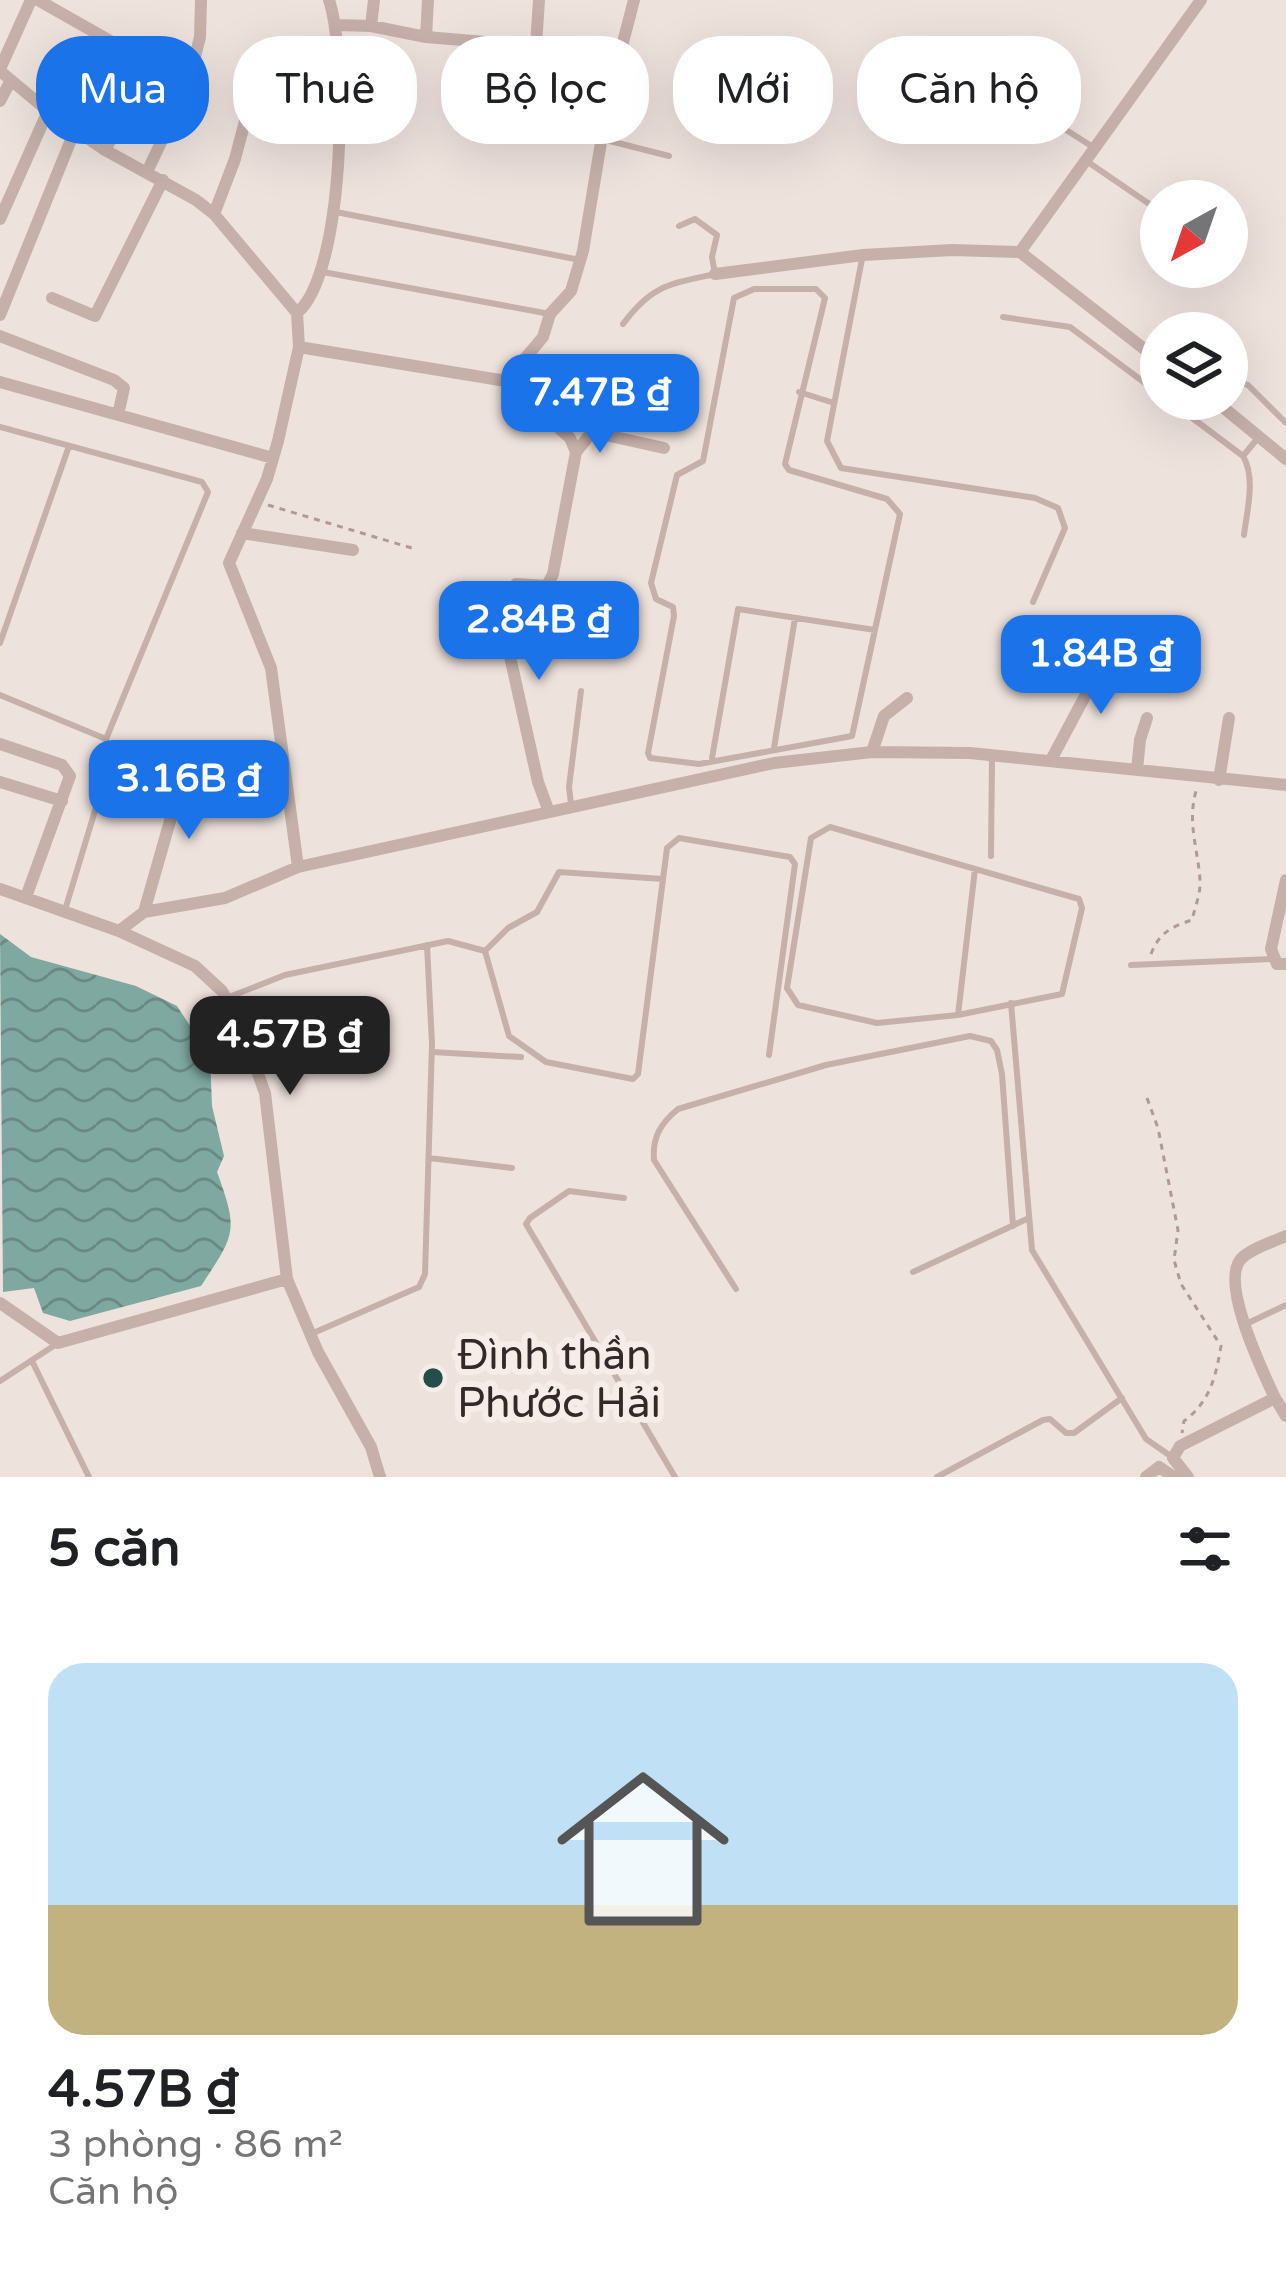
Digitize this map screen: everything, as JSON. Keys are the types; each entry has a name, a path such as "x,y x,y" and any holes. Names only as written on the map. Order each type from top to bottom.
{"street":[{"path":"0,100 4,73 35,0 101,36"},
{"path":"147,172 188,85 200,37 201,0"},
{"path":"297,314 310,303 321,272 340,146 338,25 329,0"},
{"path":"371,26 374,0"},
{"path":"426,37 428,0"},
{"path":"537,36 539,0"},
{"path":"624,36 634,0"},
{"path":"1020,252 1201,0"},
{"path":"338,25 441,38"},
{"path":"4,73 36,101"},
{"path":"0,219 36,138"},
{"path":"0,315 69,144"},
{"path":"96,144 214,214 297,314 299,346 273,458 229,563 271,668 298,867"},
{"path":"105,150 108,144"},
{"path":"214,214 239,144"},
{"path":"506,381 543,337 550,314 571,291 600,144"},
{"path":"52,298 95,316 163,180"},
{"path":"715,274 863,255 1020,252 1140,346"},
{"path":"0,335 114,380 124,388 118,416"},
{"path":"299,346 506,381 570,438 576,452"},
{"path":"0,382 273,458"},
{"path":"1239,420 1286,459"},
{"path":"549,812 507,644 516,584 547,586 553,574 576,452 592,432 664,448"},
{"path":"242,532 353,550"},
{"path":"1051,760 1109,651"},
{"path":"872,752 884,716 907,698"},
{"path":"1137,770 1147,718"},
{"path":"1219,780 1229,718"},
{"path":"0,745 68,769 70,776 26,897"},
{"path":"119,931 144,912 225,898 298,867 774,763 872,752 992,755 1286,785"},
{"path":"144,912 188,758"},
{"path":"0,782 62,801"},
{"path":"1280,961 1271,949 1286,880"},
{"path":"0,889 119,931 195,966 226,999 266,1093 287,1279 371,1447 380,1477"},
{"path":"1286,1236 1243,1257 1235,1267 1233,1288 1286,1416"},
{"path":"0,1303 58,1343 287,1279"},
{"path":"1182,1476 1176,1452 1275,1398"},
{"path":"1146,1477 1160,1467 1182,1476"}],"lane":[{"path":"1081,139 1094,147"},
{"path":"624,144 669,156"},
{"path":"1084,160 1140,198"},
{"path":"332,212 580,260"},
{"path":"623,324 643,296 658,287 715,274 712,257 717,235 700,220 689,219 679,226"},
{"path":"863,255 827,441 841,467 1036,498 1058,508 1065,528 1033,602"},
{"path":"321,272 550,314"},
{"path":"816,289 825,298 799,392 785,464 789,470 887,499 901,514 852,736 700,764 650,758 674,616 673,607 656,599 651,583 677,475 703,461 734,298 742,292 816,289"},
{"path":"1003,316 1070,327 1140,379"},
{"path":"1248,385 1286,423"},
{"path":"799,392 834,403"},
{"path":"1195,420 1249,464 1244,535"},
{"path":"0,427 202,482 208,492 106,739 110,761 64,910"},
{"path":"1243,456 1258,436"},
{"path":"0,643 69,446"},
{"path":"712,759 738,609 875,630"},
{"path":"774,748 795,618"},
{"path":"571,808 569,787 581,692"},
{"path":"0,694 106,739"},
{"path":"991,856 992,755"},
{"path":"830,827 1079,899 1082,908 1061,994 1011,1003 958,1015 877,1023 797,1005 787,988 811,838 830,827"},
{"path":"485,951 509,1036 546,1062 633,1079 638,1074 667,848 679,838 790,857 795,864 769,1054"},
{"path":"958,1015 976,869"},
{"path":"485,951 508,928 537,912 559,872 663,879"},
{"path":"226,999 285,975 448,941 485,951"},
{"path":"311,1334 419,1287 425,1274 432,1052 428,945"},
{"path":"1131,965 1280,961"},
{"path":"1011,1003 1032,1250 1146,1439 1176,1452"},
{"path":"736,1289 654,1160 653,1143 665,1120 678,1109 826,1065 970,1036 991,1041 1002,1074 1013,1226"},
{"path":"432,1052 521,1057"},
{"path":"429,1158 512,1168"},
{"path":"624,1198 569,1191 526,1224 675,1477"},
{"path":"914,1272 1029,1218"},
{"path":"1246,1324 1286,1305"},
{"path":"0,1381 58,1343"},
{"path":"32,1361 89,1477"},
{"path":"937,1477 1043,1420 1050,1419 1066,1433 1074,1433 1122,1398"}],"path":[{"path":"256,502 415,549"},
{"path":"1149,964 1158,938 1170,927 1192,920 1197,902 1201,884 1191,809 1199,778"},
{"path":"1147,1098 1158,1128 1178,1229 1174,1260 1181,1284 1222,1346 1214,1383 1196,1412 1184,1421 1176,1452"}],"water":[{"path":"0,934 31,957 136,986 177,1006 210,1056 212,1106 224,1156 217,1172 231,1221 227,1243 201,1286 70,1321 43,1313 34,1288 3,1292"}],"place":[{"name":"Đình thần Phước Hải","path":"433,1378"}]}
